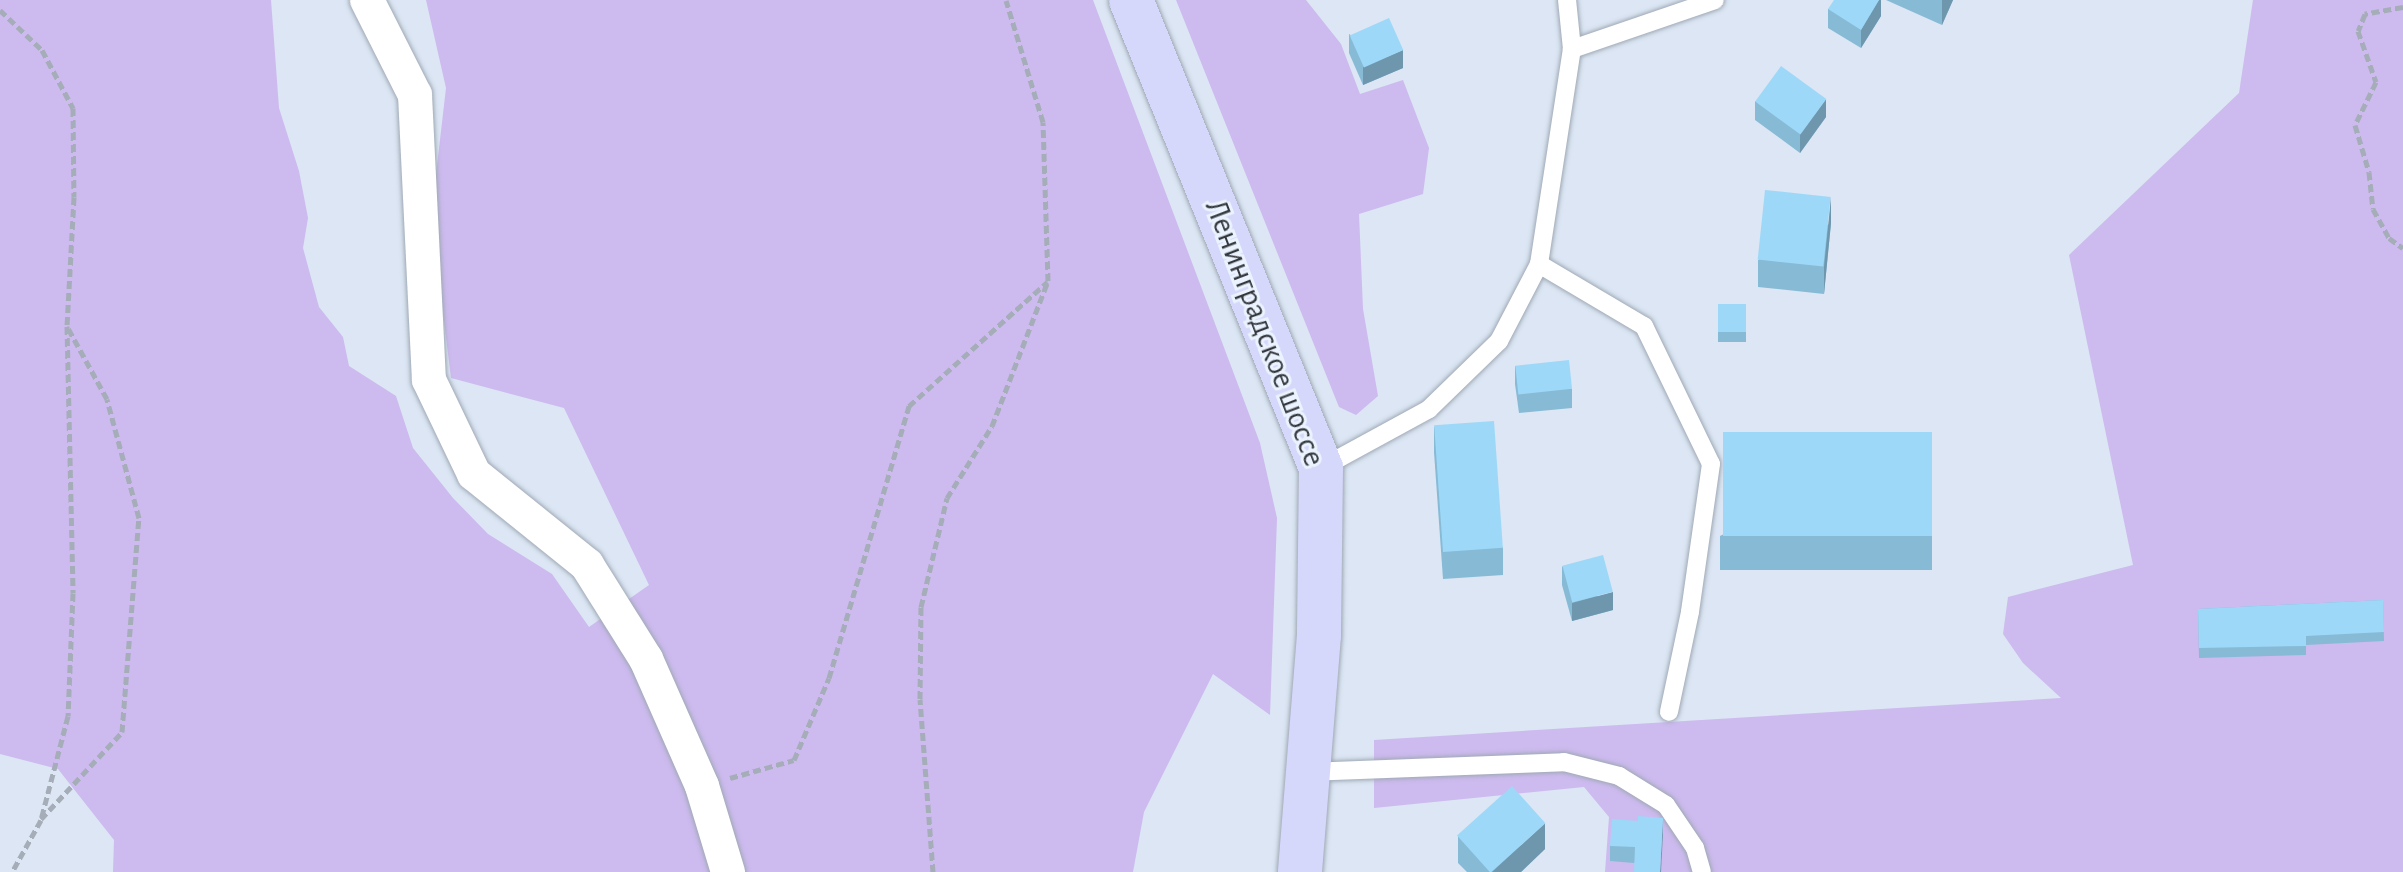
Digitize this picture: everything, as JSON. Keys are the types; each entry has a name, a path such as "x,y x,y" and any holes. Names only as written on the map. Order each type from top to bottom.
{"main road":[{"name":"Ленинградское шоссе","path":"1131,0 1321,468 1319,635 1300,872"}],"street":[{"path":"367,0 415,95 429,380 474,474 587,565 646,659 702,786 728,872"}],"lane":[{"path":"1321,468 1429,409 1499,341 1539,264 1572,49 1567,0"},
{"path":"1572,49 1715,0"},
{"path":"1539,264 1644,326 1711,464 1690,612 1669,712"},
{"path":"1307,772 1564,762 1619,776 1666,805 1695,848 1702,872"}],"path":[{"path":"933,872 920,699 921,607 947,498 992,426 1048,281 1043,122 1006,0"},
{"path":"2403,7 2365,14 2358,31 2376,82 2355,125 2369,172 2373,209 2389,238 2403,248"},
{"path":"0,10 42,50 73,108 67,326 73,593 68,716 41,820"},
{"path":"702,786 794,760 829,678 909,406 1048,281"},
{"path":"12,872 41,820 122,732 139,518 107,399 67,326"}],"shaded area":[{"path":"0,0 271,0 279,108 299,171 308,218 303,248 319,307 343,337 349,366 396,396 413,448 453,498 488,534 552,574 589,627 649,585 564,408 451,378 431,217 446,88 426,0 1093,0 1260,443 1277,518 1270,715 1213,674 1144,812 1133,872 113,872 114,840 58,769 0,754"},
{"path":"1176,0 1306,0 1341,44 1360,94 1403,80 1429,148 1423,194 1359,214 1363,309 1378,396 1356,415 1339,407"},
{"path":"2253,0 2403,0 2403,872 1605,872 1609,817 1584,787 1374,808 1374,740 2061,698 2023,663 2003,634 2008,597 2133,565 2069,255 2239,93"}],"building":[{"path":"1834,0 1879,0 1861,30 1828,9"},
{"path":"1389,18 1403,50 1364,67 1350,35"},
{"path":"1781,66 1826,99 1800,135 1755,102"},
{"path":"1765,190 1831,197 1823,267 1758,260"},
{"path":"1718,304 1746,304 1746,332 1718,332"},
{"path":"1569,360 1572,389 1518,394 1515,366"},
{"path":"1494,421 1503,548 1443,552 1434,425"},
{"path":"1723,432 1932,432 1932,536 1723,536"},
{"path":"1603,555 1613,592 1572,603 1562,566"},
{"path":"2383,600 2384,632 2306,636 2306,646 2199,648 2198,609"},
{"path":"1512,786 1545,823 1491,872 1457,836"},
{"path":"1638,816 1663,818 1660,872 1634,872 1635,847 1610,846 1612,819 1638,821"}]}
